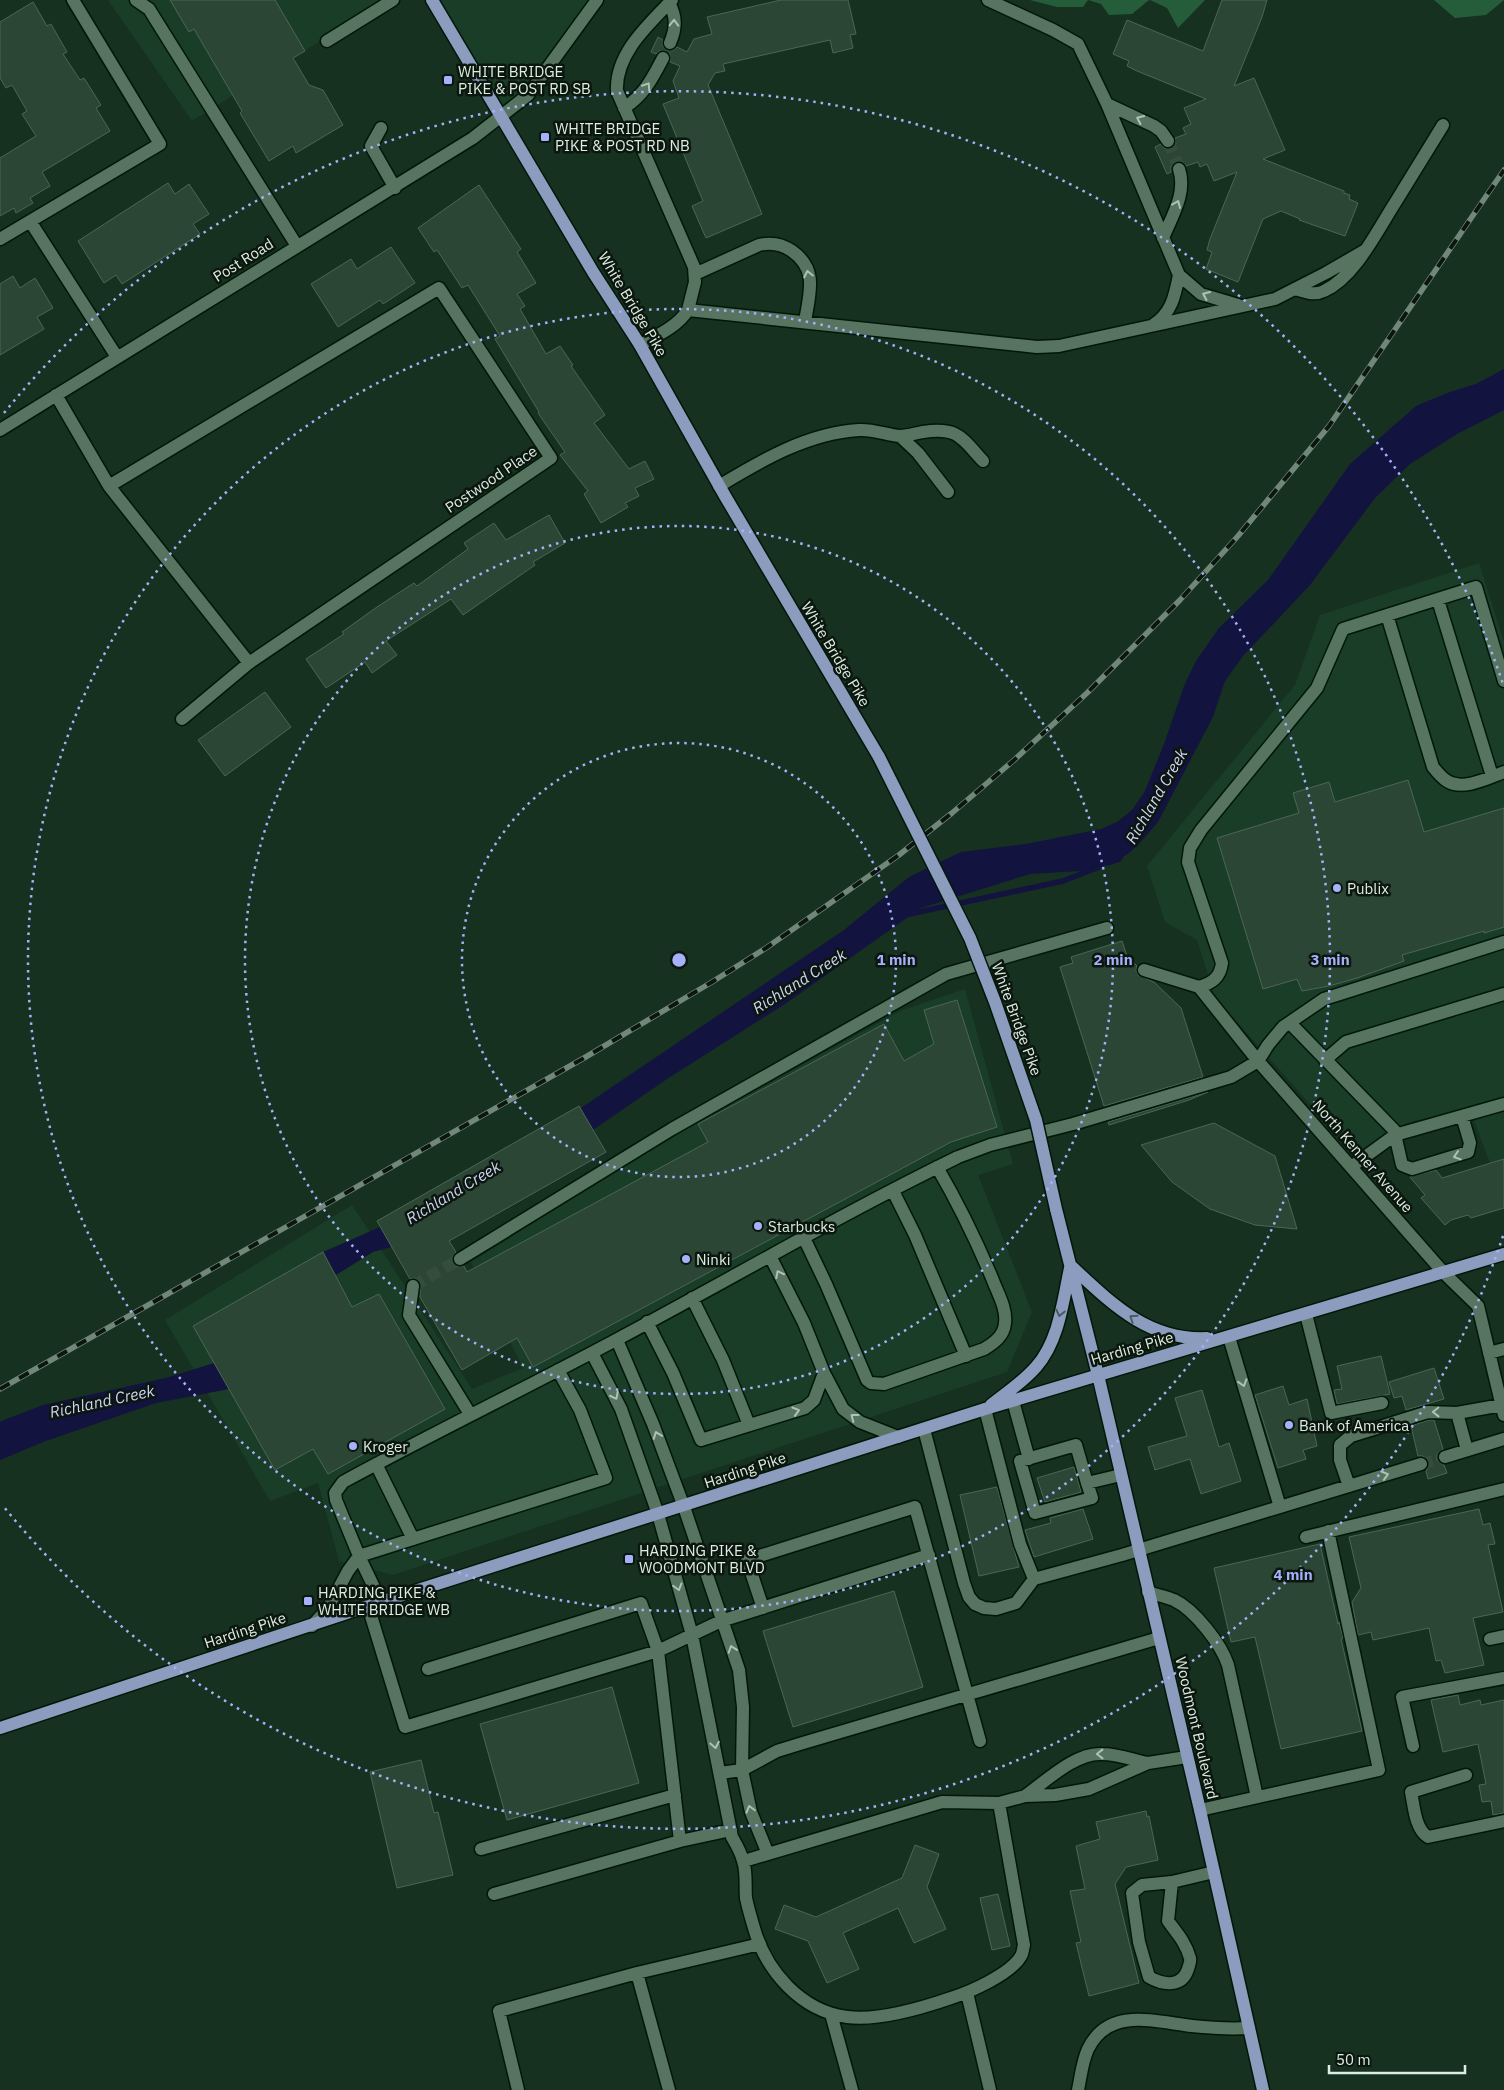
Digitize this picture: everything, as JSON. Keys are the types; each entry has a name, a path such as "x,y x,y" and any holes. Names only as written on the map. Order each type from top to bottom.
{"main road":[{"name":"White Bridge Pike","path":"432,0 502,115 588,263 640,345 719,486 878,758 970,938 995,1002 1036,1120 1056,1209 1098,1375"},
{"name":"Harding Pike","path":"0,1728 368,1606 684,1507 986,1409 1504,1254"},
{"path":"1071,1266 1100,1293 1143,1325 1169,1335 1193,1339 1229,1337"},
{"path":"986,1409 1036,1367 1046,1352 1059,1319 1071,1266"},
{"name":"Woodmont Boulevard","path":"1098,1375 1200,1810 1263,2090"}],"street":[{"path":"0,239 160,144 73,0"},
{"path":"136,0 149,9 297,246"},
{"path":"327,41 394,0"},
{"name":"Post Road","path":"0,430 297,246 395,188 473,138 528,95 597,0"},
{"path":"988,0 1053,30 1078,44 1107,104 1179,275 1201,294 1240,306"},
{"path":"670,43 674,35 676,18 671,1"},
{"path":"640,345 663,333 683,318 688,310 695,274 617,91 617,82 622,63 636,40 671,1"},
{"path":"624,108 637,99 644,91 663,58"},
{"path":"1107,104 1154,126 1161,131 1168,141"},
{"path":"688,310 1048,347 1071,345 1275,299 1364,251 1443,125"},
{"path":"381,128 371,146 395,188"},
{"path":"1163,238 1181,195 1182,179 1179,169"},
{"path":"30,220 117,358"},
{"path":"695,274 759,245 780,245 791,250 805,262 810,272 805,322"},
{"path":"1153,325 1165,316 1171,306 1176,293 1179,275"},
{"name":"Postwood Place","path":"109,486 439,288 551,458 249,663"},
{"path":"56,395 109,486 249,663 182,719"},
{"path":"719,486 758,463 791,447 823,436 860,430 884,432 900,436 946,430 962,438 983,461"},
{"path":"900,436 918,453 948,492"},
{"path":"1144,970 1199,987 1211,983 1221,971 1222,963 1188,862 1190,848 1317,688 1343,629 1476,587 1504,681"},
{"path":"1386,616 1432,768 1446,781 1455,785 1476,782 1498,774 1438,600"},
{"path":"460,1259 672,1129 946,974 1107,928"},
{"path":"381,1602 359,1556 336,1500 336,1493 343,1482 470,1414 617,1340 770,1256 937,1167 971,1151 1073,1124 1231,1077 1258,1061 1283,1027 1324,999 1504,942"},
{"name":"North Kenner Avenue","path":"1199,987 1258,1061 1443,1272 1478,1306 1503,1410"},
{"path":"1325,1060 1346,1042 1504,994"},
{"path":"1290,1023 1394,1130 1402,1165 1412,1169 1468,1152 1470,1143 1462,1116"},
{"path":"1351,1167 1395,1135 1504,1104"},
{"path":"804,1238 836,1306 862,1371 871,1384 884,1384 984,1349 998,1338 1003,1330 1005,1314 980,1249 937,1167"},
{"path":"893,1191 915,1235 966,1356"},
{"path":"770,1256 804,1323 838,1402 860,1422 898,1437"},
{"path":"413,1286 410,1316 470,1414"},
{"path":"692,1298 723,1360 750,1425"},
{"path":"1306,1314 1331,1413 1382,1403"},
{"path":"648,1322 673,1372 701,1440 805,1408 814,1400 824,1373"},
{"path":"1229,1337 1280,1507"},
{"path":"617,1340 643,1397 684,1507 734,1656 742,1688 742,1770 751,1812 768,1854"},
{"path":"1489,1353 1504,1349"},
{"path":"592,1353 628,1424 658,1514 692,1635 731,1830 744,1861 746,1900 760,1944 769,1964 782,1981 794,1993 831,2014 848,2017 867,2017 932,2004 967,1993 994,1979 1014,1964 1022,1955 1024,1945 999,1803"},
{"path":"312,1626 328,1608 348,1571 359,1556 606,1478 583,1418 558,1370"},
{"path":"1013,1401 1029,1459"},
{"path":"986,1409 1020,1544 1034,1579"},
{"path":"1350,1486 1339,1453 1340,1444 1344,1440 1373,1428 1428,1412 1457,1414 1503,1410"},
{"path":"1457,1414 1467,1450"},
{"path":"924,1429 969,1597 975,1604 984,1608 996,1609 1016,1603 1034,1579 1138,1550 1421,1464"},
{"path":"1445,1456 1504,1439"},
{"path":"1076,1445 1087,1483 1092,1498 1036,1513 1020,1461 1076,1445"},
{"path":"376,1464 412,1539"},
{"path":"1087,1483 1121,1475"},
{"path":"1306,1537 1504,1489"},
{"path":"763,1608 747,1560 915,1506 980,1741"},
{"path":"1200,1810 1380,1770 1328,1531"},
{"path":"368,1606 405,1728 658,1651 722,1622 929,1554"},
{"path":"1148,1592 1173,1600 1184,1606 1221,1647 1228,1665 1257,1797"},
{"path":"428,1669 641,1603 658,1651 680,1840"},
{"path":"1490,1639 1504,1636"},
{"path":"720,1773 742,1770 787,1748 1159,1638"},
{"path":"1413,1746 1402,1697 1504,1678"},
{"path":"1025,1796 1071,1764 1088,1755 1103,1754 1148,1763"},
{"path":"744,1861 942,1802 999,1803 1025,1796 1055,1795 1089,1789 1148,1763 1187,1757"},
{"path":"1466,1776 1411,1792 1418,1825 1423,1834 1428,1838 1504,1821"},
{"path":"481,1849 675,1795"},
{"path":"494,1894 680,1840 731,1830"},
{"path":"1172,1882 1168,1921 1186,1944 1191,1961 1187,1973 1180,1981 1160,1984 1149,1977 1139,1942 1132,1893 1142,1885 1172,1882 1214,1872"},
{"path":"518,2090 499,2011 636,1973 760,1944"},
{"path":"636,1973 669,2090"},
{"path":"967,1993 990,2090"},
{"path":"831,2014 852,2090"},
{"path":"1078,2090 1083,2062 1089,2047 1104,2030 1123,2021 1142,2019 1205,2028 1249,2028"}],"shaded area":[{"path":"108,0 386,0 192,121"},
{"path":"434,0 597,0 542,76 501,115"},
{"path":"1030,0 1088,0 1083,7 1057,7"},
{"path":"1088,0 1149,0 1132,14 1109,15 1101,4"},
{"path":"1150,0 1205,0 1178,28 1167,8"},
{"path":"1434,0 1504,0 1486,15 1455,18"},
{"path":"1479,563 1504,642 1504,1208 1499,1187 1469,1107 1407,1123 1354,1154 1215,997 1197,940 1165,922 1147,866 1295,685 1320,615"},
{"path":"965,989 1013,1164 978,1175 1032,1312 1007,1372 393,1575 339,1561 318,1483 270,1501 165,1320 352,1205 472,1389 523,1368 471,1262 671,1137 900,1011"}],"water":[{"path":"1504,369 1504,410 1457,434 1410,464 1375,498 1310,585 1243,656 1225,681 1213,717 1158,822 1128,854 1102,867 1081,871 1030,874 921,908 785,1004 667,1079 593,1130 581,1108 844,930 909,877 961,852 1026,844 1101,829 1117,822 1132,810 1145,791 1184,686 1196,661 1219,628 1268,580 1350,464 1416,406 1476,384"},
{"path":"380,1227 391,1247 373,1252 336,1275 323,1252"},
{"path":"214,1363 229,1389 156,1403 43,1442 0,1460 0,1422 4,1420 43,1405 166,1378"}],"building":[{"path":"170,0 275,0 305,51 293,58 309,85 323,90 343,125 296,153 293,146 269,161 240,113 242,111 194,29 189,32"},
{"path":"781,0 848,0 856,34 850,35 853,48 833,53 830,40 723,64 725,71 715,73 708,85 762,214 706,238 692,206 703,201 663,104 679,98 673,81 680,66 670,62 670,54 666,51 659,51 656,54 651,52 658,37 663,40 662,45 667,50 672,51 677,47 687,52 694,39 712,34 707,17"},
{"path":"1222,0 1267,0 1234,86 1254,78 1285,150 1263,159 1344,191 1344,193 1350,195 1349,199 1358,203 1345,236 1299,220 1281,211 1263,219 1238,282 1206,269 1212,252 1207,250 1210,239 1237,172 1214,181 1207,164 1200,167 1198,162 1186,166 1182,161 1178,161 1171,166 1171,172 1167,174 1155,147 1161,144 1165,149 1173,147 1176,144 1175,138 1186,134 1183,128 1191,124 1184,108 1206,99 1137,71 1127,66 1129,61 1113,54 1127,20 1203,51"},
{"path":"33,2 47,26 51,24 67,52 63,54 80,80 84,78 101,105 96,108 110,131 42,172 50,186 30,198 33,203 16,213 14,208 0,216 0,158 36,136 22,114 27,111 12,85 6,88 0,78 0,22"},
{"path":"168,183 175,194 189,184 209,214 193,224 200,234 122,284 116,275 104,283 78,241"},
{"path":"479,185 521,249 517,252 536,283 517,294 525,306 520,309 546,354 560,346 573,365 571,366 605,415 594,423 629,469 645,461 654,479 635,488 639,496 625,503 628,507 601,523 584,494 588,491 560,455 565,452 538,413 495,339 500,336 468,285 462,288 437,250 434,252 418,228"},
{"path":"391,247 415,283 383,304 380,300 338,327 311,284 351,259 357,269"},
{"path":"13,276 20,288 35,278 53,308 37,317 44,329 0,355 0,284"},
{"path":"549,515 565,543 533,562 535,565 463,615 451,599 386,641 397,655 372,673 365,662 326,688 306,659 344,634 342,632 377,607 414,583 417,586 468,549 464,543 494,523 506,540"},
{"path":"265,692 291,727 225,776 198,740"},
{"name":"Publix","path":"1408,780 1424,832 1504,808 1504,927 1402,955 1404,961 1329,986 1302,991 1297,979 1263,989 1217,838 1299,813 1293,793 1329,782 1335,802"},
{"path":"1122,941 1127,956 1137,966 1136,971 1138,975 1154,982 1181,1008 1203,1077 1104,1106 1060,967 1073,963 1071,957"},
{"path":"957,1000 997,1127 951,1142 533,1367 517,1338 462,1370 420,1297 420,1283 415,1278 410,1279 377,1221 579,1106 606,1152 449,1241 456,1252 453,1256 453,1263 457,1266 464,1266 467,1272 708,1142 698,1124 884,1024 904,1061 934,1044 924,1010"},
{"path":"1208,1092 1189,1100 1109,1125 1108,1122"},
{"path":"1214,1123 1275,1156 1297,1229 1255,1225 1210,1209 1172,1182 1141,1145"},
{"path":"1504,1159 1504,1208 1471,1218 1468,1215 1451,1220 1445,1225 1421,1198 1425,1195 1410,1177 1436,1170 1442,1178"},
{"path":"323,1252 352,1307 379,1294 445,1409 328,1474 313,1449 275,1470 193,1326"},
{"path":"1381,1356 1390,1394 1337,1404 1334,1390 1342,1389 1337,1366"},
{"path":"1434,1368 1444,1399 1406,1410 1402,1396 1394,1398 1389,1382"},
{"name":"Bank of America","path":"1283,1386 1289,1405 1307,1399 1317,1446 1303,1450 1306,1459 1278,1468 1255,1395"},
{"path":"1202,1390 1219,1447 1229,1443 1241,1481 1201,1494 1190,1459 1155,1470 1148,1447 1187,1436 1175,1398"},
{"path":"1434,1420 1443,1449 1437,1455 1437,1460 1444,1465 1447,1473 1428,1479 1426,1471 1429,1461 1423,1456 1418,1456 1411,1426"},
{"path":"1074,1467 1081,1492 1045,1502 1037,1478"},
{"path":"997,1487 1019,1567 979,1576 960,1495"},
{"path":"1083,1509 1093,1539 1034,1557 1025,1530 1051,1523 1050,1518"},
{"path":"1479,1509 1483,1525 1490,1523 1495,1544 1488,1545 1503,1612 1473,1618 1484,1665 1445,1673 1441,1660 1436,1661 1429,1628 1373,1640 1371,1632 1358,1635 1352,1602 1361,1588 1349,1537"},
{"path":"1320,1544 1338,1624 1339,1622 1343,1638 1341,1639 1362,1731 1281,1749 1255,1637 1231,1642 1214,1568"},
{"path":"894,1591 923,1687 793,1727 763,1631"},
{"path":"612,1687 639,1783 507,1820 480,1724"},
{"path":"1458,1695 1460,1705 1480,1700 1481,1705 1504,1700 1504,1813 1493,1815 1491,1801 1482,1802 1479,1785 1486,1784 1478,1744 1443,1752 1431,1700"},
{"path":"421,1760 434,1813 438,1812 453,1875 397,1888 370,1772"},
{"path":"1146,1811 1147,1817 1149,1816 1158,1860 1126,1867 1115,1884 1139,1983 1089,1996 1076,1943 1081,1942 1070,1891 1085,1889 1076,1846 1100,1839 1096,1822"},
{"path":"915,1845 939,1854 927,1887 946,1929 914,1943 898,1908 843,1933 859,1969 827,1983 808,1941 775,1929 784,1905 816,1917 902,1878"},
{"path":"998,1894 1010,1946 992,1950 980,1898"}],"waterway":[{"name":"Richland Creek","path":"1108,863 1119,859 1124,851"},
{"name":"Richland Creek","path":"905,915 1063,881 1099,867"}],"tunnel":[{"path":"1168,141 1179,169"},
{"path":"413,1286 460,1259"},
{"path":"1421,1464 1445,1457"}],"railway":[{"path":"0,1389 584,1058 712,982 766,948 899,855 952,813 1013,761 1087,693 1180,600 1238,536 1329,426 1504,170"}],"place":[{"name":"WHITE BRIDGE PIKE & POST RD SB","path":"448,80"},
{"name":"WHITE BRIDGE PIKE & POST RD NB","path":"545,137"},
{"name":"Publix","path":"1337,888"},
{"name":"Starbucks","path":"758,1226"},
{"name":"Ninki","path":"686,1259"},
{"name":"Bank of America","path":"1289,1425"},
{"name":"Kroger","path":"353,1446"},
{"name":"HARDING PIKE & WOODMONT BLVD","path":"629,1559"},
{"name":"HARDING PIKE & WHITE BRIDGE WB","path":"308,1601"}]}
